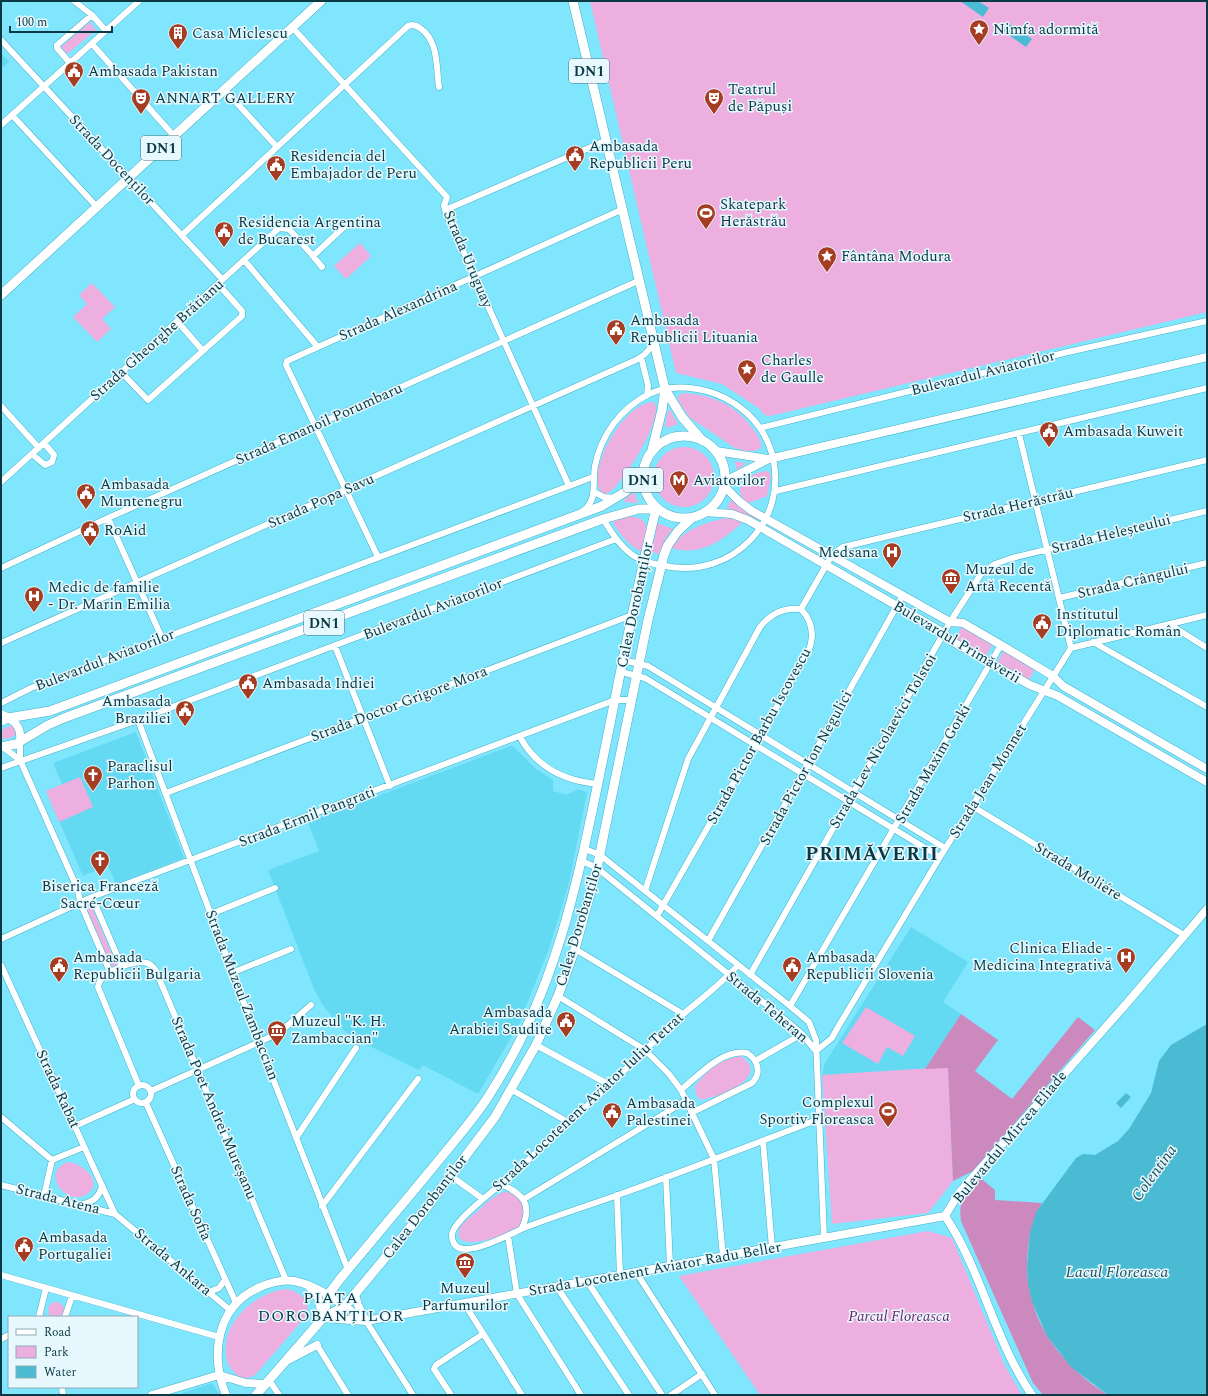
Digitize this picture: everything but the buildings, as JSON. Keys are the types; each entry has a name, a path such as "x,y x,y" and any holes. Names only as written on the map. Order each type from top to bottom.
{"main road":[{"name":"DN1","path":"1,295 321,1"},
{"name":"DN1","path":"573,1 621,210 665,389 682,417 700,438 716,451 725,472 725,484 717,500 705,512 693,517 678,518 656,509 649,500 644,486 644,469 652,450 666,440 677,436 700,438"},
{"path":"652,450 665,389"},
{"name":"Bulevardul Aviatorilor","path":"3,718 40,714 602,506 619,496 631,485 644,469"},
{"name":"Bulevardul Aviatorilor","path":"20,742 46,726 603,519 639,509 656,509"},
{"name":"Calea Dorobanților","path":"323,1318 328,1295 437,1162 488,1096 522,1035 543,991 570,911 585,849 643,561 656,509"},
{"name":"Calea Dorobanților","path":"256,1395 323,1318 345,1306 451,1176 495,1117 512,1090 536,1044 558,996 575,949 597,868 665,550 671,540 693,517"},
{"name":"DN1","path":"2,747 20,742"}],"street":[{"path":"74,1 92,15 106,31"},
{"path":"1,125 138,1"},
{"path":"70,63 57,48 57,45 92,15"},
{"path":"182,235 411,25 423,30 433,42 439,87"},
{"name":"Strada Uruguay","path":"292,27 447,197 444,201 445,210 569,486"},
{"name":"Strada Docenților","path":"1,40 182,235 242,310 243,314 203,351"},
{"path":"92,44 174,136"},
{"path":"224,90 277,147"},
{"path":"12,115 97,207"},
{"path":"445,210 605,141"},
{"name":"Strada Alexandrina","path":"316,426 286,363 288,360 621,210"},
{"path":"313,256 345,226"},
{"name":"Strada Gheorghe Brătianu","path":"1,482 279,228 289,230 322,267"},
{"path":"244,260 317,346"},
{"name":"Strada Emanoil Porumbaru","path":"1,568 108,518 638,281"},
{"path":"121,372 148,400 203,351 177,321"},
{"name":"Bulevardul Aviatorilor","path":"760,428 1068,352 1207,321"},
{"path":"647,395 648,385 641,357 654,344"},
{"name":"Strada Popa Savu","path":"1,643 641,357"},
{"path":"725,484 771,458 1207,357"},
{"path":"776,490 1019,434 1207,388"},
{"path":"577,515 590,504 594,492 594,477 599,452 610,428 626,410 647,395 665,389 694,389 721,396 744,411 760,428 771,458 776,479 776,490 767,519 762,528 756,535 735,552 709,566 691,569 661,566 643,561 634,556 616,539 603,519"},
{"path":"1,406 41,445 54,455 52,462 45,465 32,454"},
{"path":"316,426 378,556"},
{"path":"1019,434 1071,648 1207,615"},
{"path":"716,451 771,458"},
{"name":"Strada Herăstrău","path":"832,555 843,547 856,543 1207,460"},
{"name":"Bulevardul Aviatorilor","path":"1,703 31,688 162,638 378,556 594,477"},
{"name":"Bulevardul Primăverii","path":"725,484 744,505 767,519 950,622 963,624 1001,644 1053,676 1063,686 1207,769"},
{"path":"594,492 608,498 619,496"},
{"name":"Strada Heleșteului","path":"944,633 975,582 988,568 1012,558 1207,511"},
{"name":"Bulevardul Primăverii","path":"705,512 738,515 898,606 944,633 953,642 1030,686 1065,700 1207,782"},
{"path":"108,518 162,638"},
{"name":"Bulevardul Aviatorilor","path":"1,768 20,760 138,720 616,539"},
{"path":"645,891 686,765 710,718 766,620 786,609 801,609 832,555"},
{"name":"Strada Crângului","path":"1059,598 1207,563"},
{"name":"Strada Pictor Ion Negulici","path":"708,941 903,595"},
{"name":"Strada Pictor Barbu Iscovescu","path":"657,916 810,647 813,634 812,624 801,609"},
{"name":"Strada Doctor Grigore Mora","path":"166,793 632,615"},
{"path":"1169,624 1207,648"},
{"name":"Strada Lev Nicolaevici Tolstoi","path":"750,975 944,633"},
{"path":"1094,642 1207,707"},
{"name":"Strada Maxim Gorki","path":"790,1006 900,820 1001,644"},
{"path":"335,646 390,786"},
{"name":"Strada Jean Monnet","path":"816,1051 828,1041 838,1027 940,857 1071,648"},
{"path":"623,660 648,666 946,848"},
{"path":"621,672 645,678 940,857"},
{"path":"615,700 633,700"},
{"name":"Strada Ermil Pangrati","path":"1,938 92,897 191,861 615,700"},
{"path":"3,718 20,727 20,760 78,890 80,902 110,972 100,980 98,991 139,1086"},
{"name":"Strada Muzeul Zambaccian","path":"138,720 296,1138 348,1270"},
{"path":"520,737 527,748 555,773 576,782 598,784"},
{"path":"2,747 20,760"},
{"name":"Strada Moliére","path":"972,806 1184,935"},
{"name":"Strada Teheran","path":"585,849 600,855 790,1006 813,1027 816,1040 816,1051"},
{"name":"Strada Teheran","path":"582,861 597,868 657,916 802,1034 816,1051"},
{"path":"212,914 276,888"},
{"path":"78,890 84,895 92,897 122,967"},
{"name":"Bulevardul Mircea Eliade","path":"1032,1395 1013,1362 959,1237 945,1216 959,1193 1207,909"},
{"path":"234,972 291,949"},
{"path":"575,949 683,1014"},
{"name":"Strada Poet Andrei Mureșanu","path":"110,972 142,962 152,966 199,1070 286,1280"},
{"name":"Strada Rabat","path":"1,965 115,1214"},
{"name":"Strada Locotenent Aviator Iuliu Tetrat","path":"508,1236 467,1250 457,1246 452,1236 456,1227 483,1199 501,1184 683,1014 729,975 738,965"},
{"path":"558,996 645,1050 669,1074 681,1090 693,1112 714,1159 723,1257"},
{"path":"151,1091 260,1043 279,1033 311,1005"},
{"path":"755,1061 802,1034"},
{"path":"536,1044 608,1084"},
{"path":"296,1138 356,1048"},
{"path":"816,1051 824,1238"},
{"path":"681,1090 715,1062 729,1054 747,1053 755,1061 758,1068 758,1074 752,1083 693,1112"},
{"path":"322,1206 418,1079"},
{"path":"134,1099 134,1092 139,1086 145,1085 151,1091"},
{"path":"512,1090 568,1122"},
{"path":"134,1099 141,1104 146,1103 150,1099 151,1091"},
{"path":"75,1126 134,1099"},
{"path":"524,1199 687,1100"},
{"name":"Strada Sofia","path":"146,1103 225,1280 233,1306"},
{"path":"1,1117 52,1160"},
{"path":"581,1395 517,1294 508,1236 522,1228 617,1195 819,1119"},
{"path":"763,1141 772,1248"},
{"path":"52,1160 84,1147"},
{"path":"44,1196 52,1160"},
{"path":"451,1176 483,1199"},
{"path":"666,1177 670,1266"},
{"path":"501,1184 513,1189 524,1199 527,1211 522,1228"},
{"name":"Strada Atena","path":"1,1185 115,1214"},
{"path":"79,1205 94,1200 101,1192 102,1185"},
{"path":"617,1195 620,1275"},
{"name":"Strada Ankara","path":"115,1214 209,1292 233,1306"},
{"name":"Strada Locotenent Aviator Radu Beller","path":"323,1318 366,1321 945,1216"},
{"path":"636,1272 715,1395"},
{"path":"1,1275 219,1337"},
{"path":"209,1292 219,1288 225,1280"},
{"path":"226,1395 219,1375 217,1349 219,1337 233,1306 258,1288 271,1283 286,1280 308,1285 328,1295 366,1321"},
{"path":"587,1281 662,1395"},
{"path":"308,1285 318,1298 323,1318"},
{"path":"557,1287 629,1395"},
{"path":"39,1316 46,1288"},
{"path":"355,1294 359,1310 413,1395"},
{"path":"65,1316 72,1296"},
{"path":"464,1303 522,1395"},
{"path":"451,1395 434,1369 436,1365 484,1334"},
{"path":"287,1360 317,1345 348,1395"},
{"path":"671,1395 702,1374"},
{"path":"152,1395 219,1375 246,1384 268,1382 279,1395"}],"shaded area":[{"path":"1,53 9,62 1,69"},
{"path":"136,732 184,858 116,884 108,866 83,876 46,791 62,784 53,763"},
{"path":"511,746 514,747 536,769 553,780 553,791 566,795 579,789 587,793 569,883 550,946 519,1024 478,1094 423,1065 419,1070 355,1039 342,1029 322,1004 314,989 268,870 319,851 308,822"},
{"path":"911,927 968,962 943,1002 961,1014 925,1069 822,1075 825,1063"},
{"path":"961,1014 998,1040 975,1071 1012,1099 1078,1017 1095,1030 973,1171 953,1181 948,1068 925,1069"},
{"path":"978,1176 995,1190 995,1200 1042,1203 1032,1225 1028,1249 1027,1272 1030,1294 1046,1333 1058,1351 1089,1382 1108,1395 1043,1395 1033,1383 961,1221 960,1214 962,1202 969,1187"},
{"path":"212,1383 220,1395 177,1395"}],"green space":[{"path":"590,1 1207,1 1207,312 770,416 764,415 760,409 722,384 676,373"},
{"path":"90,22 96,30 67,54 61,47"},
{"path":"360,243 371,256 346,279 334,266"},
{"path":"92,283 115,307 102,319 111,329 97,342 73,317 87,304 79,295"},
{"path":"684,393 704,396 731,407 746,420 756,433 760,440 761,448 755,451 746,451 735,448 689,417 678,400 678,396"},
{"path":"654,402 656,410 654,421 641,450 622,478 607,494 600,489 597,478 606,447 616,430 628,416 640,406"},
{"path":"670,410 678,424 667,428 665,426 668,411"},
{"path":"678,447 690,447 701,452 709,460 714,471 712,489 701,502 690,507 678,507 667,502 659,494 654,483 654,471 659,460 667,452"},
{"path":"735,461 745,463 745,464 737,470"},
{"path":"766,471 769,472 771,477 767,496 749,503 744,501 740,493 742,484 752,475"},
{"path":"634,492 638,503 624,502 624,500"},
{"path":"731,500 733,500 743,510 757,518 757,520 727,508"},
{"path":"626,516 641,519 646,526 642,551 638,550 629,543 614,524 613,520"},
{"path":"727,518 744,521 720,540 711,545 692,550 671,548 688,532 711,522"},
{"path":"657,523 673,529 666,537 660,553 658,554 651,551"},
{"path":"953,613 992,645 985,658 955,640 962,627"},
{"path":"1004,651 1035,669 1029,680 997,663"},
{"path":"12,725 17,732 16,735 10,738 1,739 1,730"},
{"path":"80,777 93,807 59,822 46,791"},
{"path":"90,903 116,964 115,967 111,966 86,907"},
{"path":"866,1007 915,1036 903,1056 887,1047 878,1064 842,1043"},
{"path":"741,1056 749,1064 750,1072 747,1079 730,1091 719,1095 701,1100 696,1095 695,1086 705,1074 726,1060"},
{"name":"Complexul Sportiv Floreasca","path":"948,1067 953,1181 928,1213 832,1224 822,1075"},
{"path":"68,1162 74,1163 85,1169 93,1179 94,1184 92,1189 87,1194 79,1197 72,1196 65,1193 59,1187 56,1180 56,1173 60,1167"},
{"path":"504,1192 513,1194 525,1205 522,1224 510,1232 491,1239 472,1242 465,1241 460,1238 460,1227 489,1200"},
{"name":"Parcul Floreasca","path":"928,1231 952,1238 1005,1366 1022,1395 760,1395 679,1276"},
{"name":"PIAȚA DOROBANȚILOR","path":"286,1289 300,1294 306,1301 306,1316 256,1374 246,1378 241,1377 233,1371 227,1361 226,1343 229,1331 235,1320 252,1303 263,1296"},
{"path":"56,1302 63,1307 63,1313 60,1316 52,1316 48,1310 53,1303"}],"water":[{"path":"960,1 978,1 989,8 983,17"},
{"path":"1008,23 1032,39 1026,47 1003,31"},
{"name":"Lacul Floreasca","path":"1207,1024 1207,1395 1108,1395 1071,1367 1047,1336 1032,1302 1028,1284 1027,1266 1030,1232 1036,1212 1076,1158 1083,1154 1095,1155 1118,1141 1129,1129 1151,1093 1159,1061 1171,1045"},
{"path":"1126,1093 1131,1097 1121,1108 1116,1103"}],"place":[{"name":"Nimfa adormită","path":"979,46"},
{"name":"Casa Miclescu","path":"178,50"},
{"name":"Ambasada Pakistan","path":"74,88"},
{"name":"ANNART GALLERY","path":"141,115"},
{"name":"Teatrul de Păpuși","path":"714,115"},
{"name":"Ambasada Republicii Peru","path":"575,172"},
{"name":"Residencia del Embajador de Peru","path":"276,182"},
{"name":"Skatepark Herăstrău","path":"706,230"},
{"name":"Residencia Argentina de Bucarest","path":"224,248"},
{"name":"Fântâna Modura","path":"827,273"},
{"name":"Ambasada Republicii Lituania","path":"616,346"},
{"name":"Charles de Gaulle","path":"747,386"},
{"name":"Ambasada Kuweit","path":"1049,448"},
{"name":"Aviatorilor","path":"679,497"},
{"name":"Ambasada Muntenegru","path":"86,510"},
{"name":"RoAid","path":"90,547"},
{"name":"Medsana","path":"892,569"},
{"name":"Muzeul de Artă Recentă","path":"951,595"},
{"name":"Medic de familie - Dr. Marin Emilia","path":"34,613"},
{"name":"Institutul Diplomatic Român","path":"1042,640"},
{"name":"Ambasada Indiei","path":"248,700"},
{"name":"Ambasada Braziliei","path":"185,727"},
{"name":"Paraclisul Parhon","path":"93,792"},
{"name":"Biserica Franceză Sacré-Cœur","path":"100,877"},
{"name":"Clinica Eliade - Medicina Integrativă","path":"1126,974"},
{"name":"Ambasada Republicii Bulgaria","path":"59,983"},
{"name":"Ambasada Republicii Slovenia","path":"792,983"},
{"name":"Ambasada Arabiei Saudite","path":"566,1038"},
{"name":"Muzeul \"K. H. Zambaccian\"","path":"277,1047"},
{"name":"Complexul Sportiv Floreasca","path":"888,1128"},
{"name":"Ambasada Palestinei","path":"612,1129"},
{"name":"Ambasada Portugaliei","path":"24,1263"},
{"name":"Muzeul Parfumurilor","path":"465,1279"}],"district":[{"name":"PRIMĂVERII","path":"872,854"},
{"name":"PIAȚA DOROBANȚILOR","path":"331,1307"}],"water label":[{"name":"Colentina","path":"1154,1173"}]}
